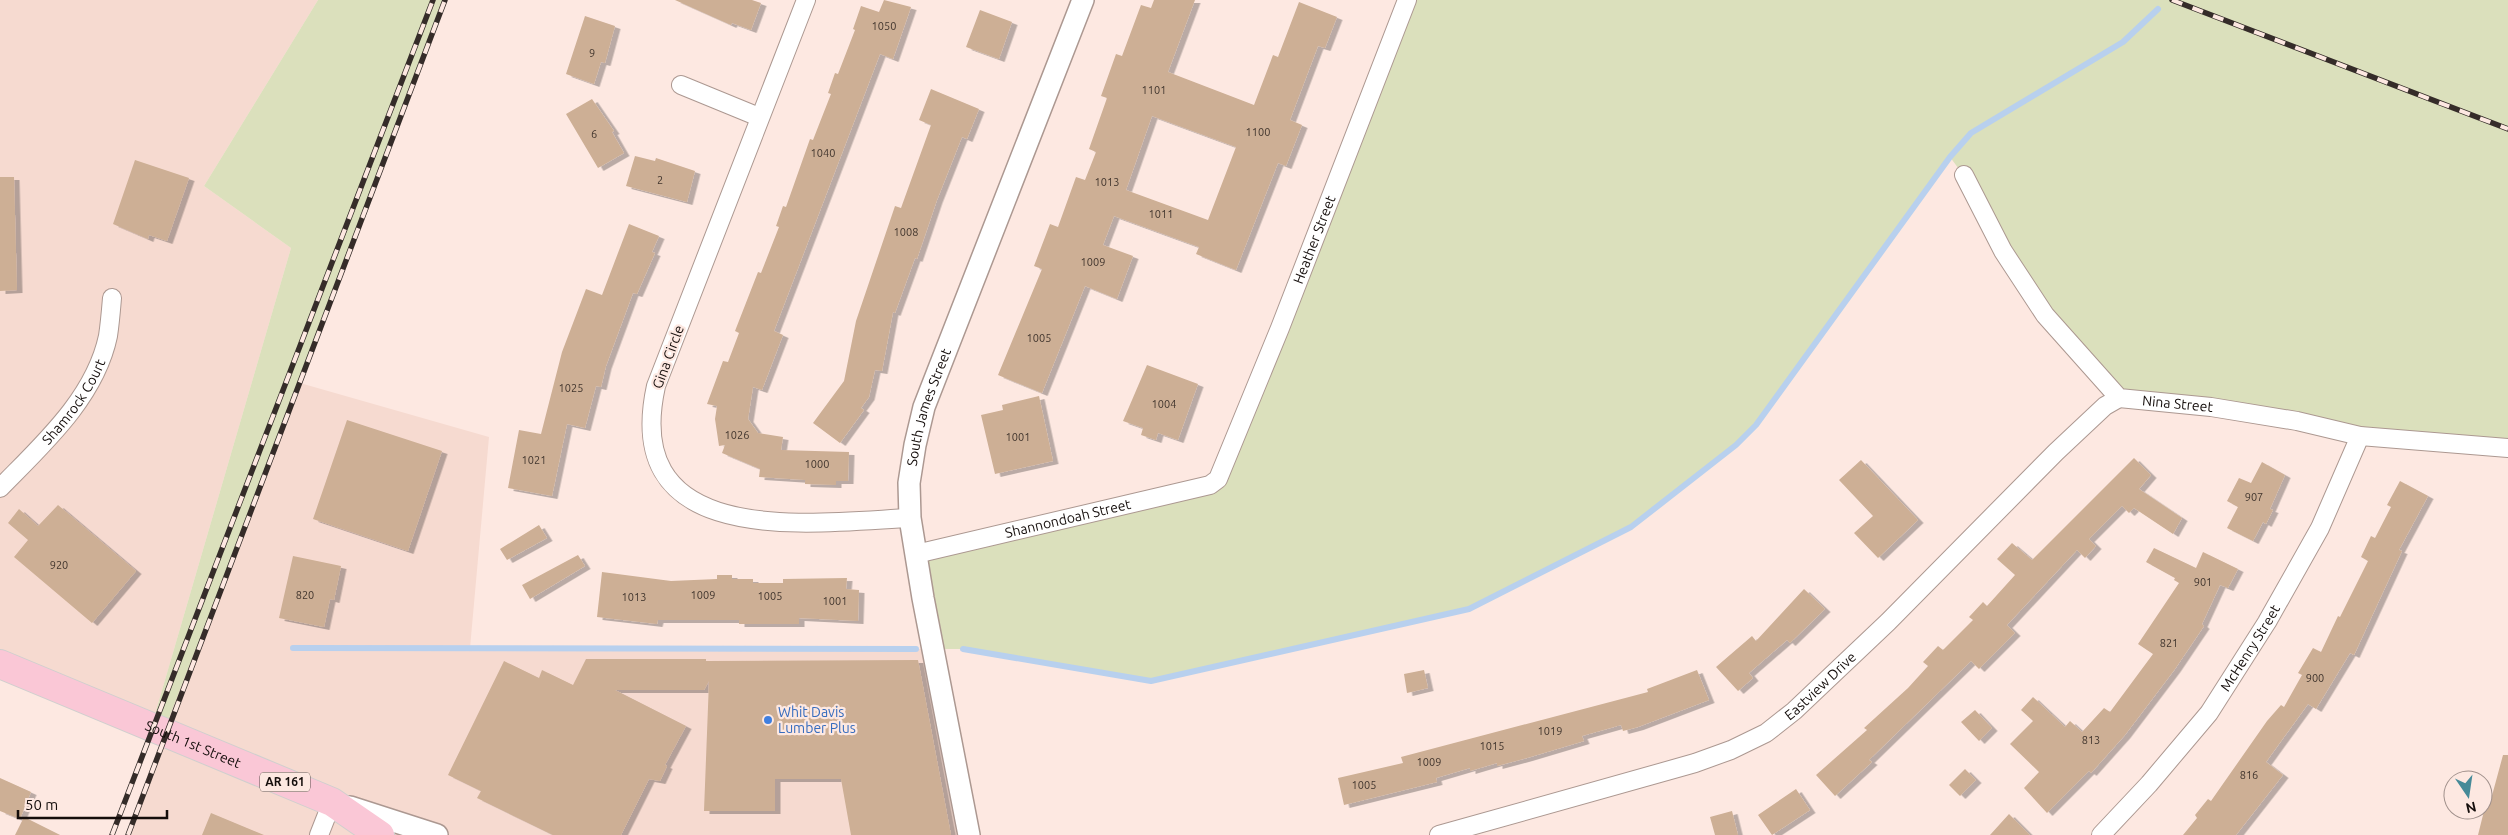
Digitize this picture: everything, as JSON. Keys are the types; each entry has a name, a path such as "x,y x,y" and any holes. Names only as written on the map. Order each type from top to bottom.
{"main road":[{"name":"South 1st Street","path":"0,664 332,802 380,835"}],"street":[{"name":"Gina Circle","path":"806,0 656,386 650,422 653,446 661,467 669,480 685,496 705,509 730,517 797,523 910,518"},
{"name":"South James Street","path":"969,835 916,554 910,518 909,483 924,407 1082,0"},
{"name":"Heather Street","path":"1218,479 1280,328 1407,0"},
{"path":"681,85 759,117"},
{"path":"1964,176 2003,251 2045,315 2119,398"},
{"name":"Shamrock Court","path":"0,488 71,411 90,382 108,337 112,298"},
{"name":"Nina Street","path":"2119,398 2212,407 2297,421 2360,436 2508,448"},
{"name":"Eastview Drive","path":"1439,835 1694,763 1731,750 1766,733 1794,711 1888,622 2056,452 2106,406 2119,398"},
{"name":"McHenry Street","path":"2101,835 2149,784 2209,712 2267,622 2320,528 2360,436"},
{"name":"Shannondoah Street","path":"916,554 1210,485 1218,479"},
{"path":"318,835 332,802 438,835"}],"shaded area":[{"path":"0,0 318,0 204,186 291,248 151,728 0,664"},
{"path":"300,383 489,437 470,648 932,649 969,835 128,835 156,762 163,733 192,646"}],"green space":[{"path":"318,0 445,0 300,383 163,733 151,728 291,248 204,186"},
{"path":"1407,0 2508,0 2508,448 2119,398 2013,267 1964,176 1950,157 1756,425 1736,445 1631,527 1469,609 1151,681 966,649 932,649 916,554 1210,485"}],"building":[{"path":"675,0 752,0 761,3 751,30 732,23 731,25"},
{"path":"884,0 911,7 893,59 880,54 774,331 783,335 762,390 753,387 748,419 758,433 783,437 781,450 849,452 848,481 836,481 836,485 805,484 805,480 759,477 760,469 722,453 725,445 719,446 715,419 717,406 707,404 723,361 728,362 739,333 735,331 758,272 761,273 779,227 776,226 783,206 786,207 810,139 813,140 831,94 828,93 835,73 838,74 855,30 853,29 861,6 879,12"},
{"path":"1154,0 1195,0 1168,72 1254,105 1273,55 1278,57 1299,2 1337,17 1325,48 1318,46 1290,120 1302,125 1286,166 1278,163 1236,270 1196,254 1199,247 1114,216 1103,245 1133,256 1117,299 1085,286 1042,393 998,375 1042,269 1034,266 1050,224 1058,227 1076,177 1085,180 1096,152 1089,149 1107,98 1101,96 1116,54 1122,56 1141,5 1151,8","holes":["1152,116 1236,147 1208,220 1126,190"]},
{"path":"980,10 1012,22 999,59 966,47"},
{"path":"585,16 615,26 605,63 601,62 594,84 566,74"},
{"path":"931,89 979,109 967,139 962,137 937,200 917,259 915,258 895,313 893,312 882,371 875,370 869,397 861,408 864,410 840,443 813,423 844,381 856,321 895,206 901,208 931,125 919,120"},
{"path":"592,99 614,131 612,132 624,153 598,168 566,114"},
{"path":"635,156 655,161 656,158 695,171 687,202 626,186"},
{"path":"135,160 189,178 167,241 149,235 148,239 113,224"},
{"path":"0,177 14,177 17,290 0,291"},
{"path":"629,224 659,236 652,252 655,253 637,294 633,293 606,366 601,387 596,386 585,428 567,424 552,496 508,488 519,430 541,434 562,352 586,289 602,295"},
{"path":"1147,365 1198,384 1178,440 1158,433 1156,440 1141,435 1143,428 1123,421"},
{"path":"1039,396 1053,461 995,474 981,415 1003,410 1002,405"},
{"path":"347,420 442,451 408,551 313,519"},
{"path":"2134,458 2151,475 2139,489 2182,518 2173,534 2134,508 2129,513 2122,506 2089,539 2096,546 2085,558 2077,550 2007,625 2015,633 1979,669 1971,661 1869,760 1872,762 1835,796 1816,775 1867,730 1864,728 1908,688 1928,666 1923,662 1938,646 1943,650 1973,620 1969,617 1983,602 1987,606 2015,575 1997,559 2012,543 2032,560"},
{"path":"1861,460 1918,520 1878,558 1854,533 1873,516 1839,480"},
{"path":"2262,462 2285,475 2270,509 2273,510 2266,524 2263,522 2253,541 2227,528 2238,507 2227,501 2239,478 2251,483"},
{"path":"2400,481 2428,496 2399,550 2402,551 2354,655 2350,653 2316,709 2308,704 2266,762 2283,775 2236,835 2183,835 2197,818 2195,815 2208,799 2211,801 2267,721 2281,705 2284,707 2302,675 2298,673 2313,648 2321,652 2368,561 2361,557 2371,536 2375,538 2391,507 2387,505"},
{"path":"58,505 136,571 92,623 14,557 28,540 8,523 19,509 38,526"},
{"path":"539,525 547,538 507,560 500,549"},
{"path":"2154,548 2196,568 2203,552 2238,569 2228,588 2220,585 2202,624 2204,626 2175,669 2125,735 2091,773 2089,771 2047,813 2024,788 2039,772 2010,744 2033,721 2021,710 2033,697 2065,727 2070,721 2082,732 2104,708 2110,712 2153,654 2138,644 2179,583 2174,580 2175,578 2146,562"},
{"path":"578,555 585,566 530,599 522,585"},
{"path":"293,556 341,566 334,600 330,599 324,627 279,618"},
{"path":"602,572 671,581 717,579 717,575 732,575 732,579 753,579 753,583 783,583 783,579 847,578 846,589 859,590 858,621 799,618 799,624 739,624 739,620 658,620 657,624 597,617"},
{"path":"1804,589 1825,609 1790,643 1787,640 1749,673 1753,678 1738,691 1716,667 1752,636 1756,641"},
{"path":"586,659 706,659 706,661 918,660 951,835 851,835 841,779 775,779 775,811 704,811 709,681 704,690 615,690 686,726 665,765 667,766 660,781 649,779 621,835 553,835 477,798 481,791 448,775 504,661 539,678 542,670 573,685"},
{"path":"1424,670 1428,688 1407,693 1404,674"},
{"path":"1697,670 1709,700 1638,727 1623,731 1621,725 1582,736 1584,741 1527,758 1497,766 1497,763 1470,771 1470,768 1436,778 1437,782 1344,805 1338,778 1403,763 1401,757 1648,692 1647,689"},
{"path":"1975,710 1992,728 1979,741 1961,722"},
{"path":"2503,755 2508,755 2508,835 2478,835 2482,820 2493,820 2493,792"},
{"path":"1965,769 1976,780 1960,796 1949,785"},
{"path":"0,778 31,792 20,819 0,811"},
{"path":"1796,789 1810,810 1772,835 1758,815"},
{"path":"1732,811 1738,835 1715,835 1710,817"},
{"path":"211,813 264,835 202,835"},
{"path":"2009,814 2030,835 1990,835"},
{"path":"24,817 60,835 15,835"}],"waterway":[{"path":"963,649 1151,681 1469,609 1631,527 1736,445 1756,425 1950,157 1971,133 2123,42 2158,9"},
{"path":"293,648 916,649"}],"railway":[{"path":"112,835 433,0"},
{"path":"128,835 445,0"},
{"path":"2172,0 2508,129"}],"place":[{"name":"Whit Davis Lumber Plus","path":"768,720"}]}
